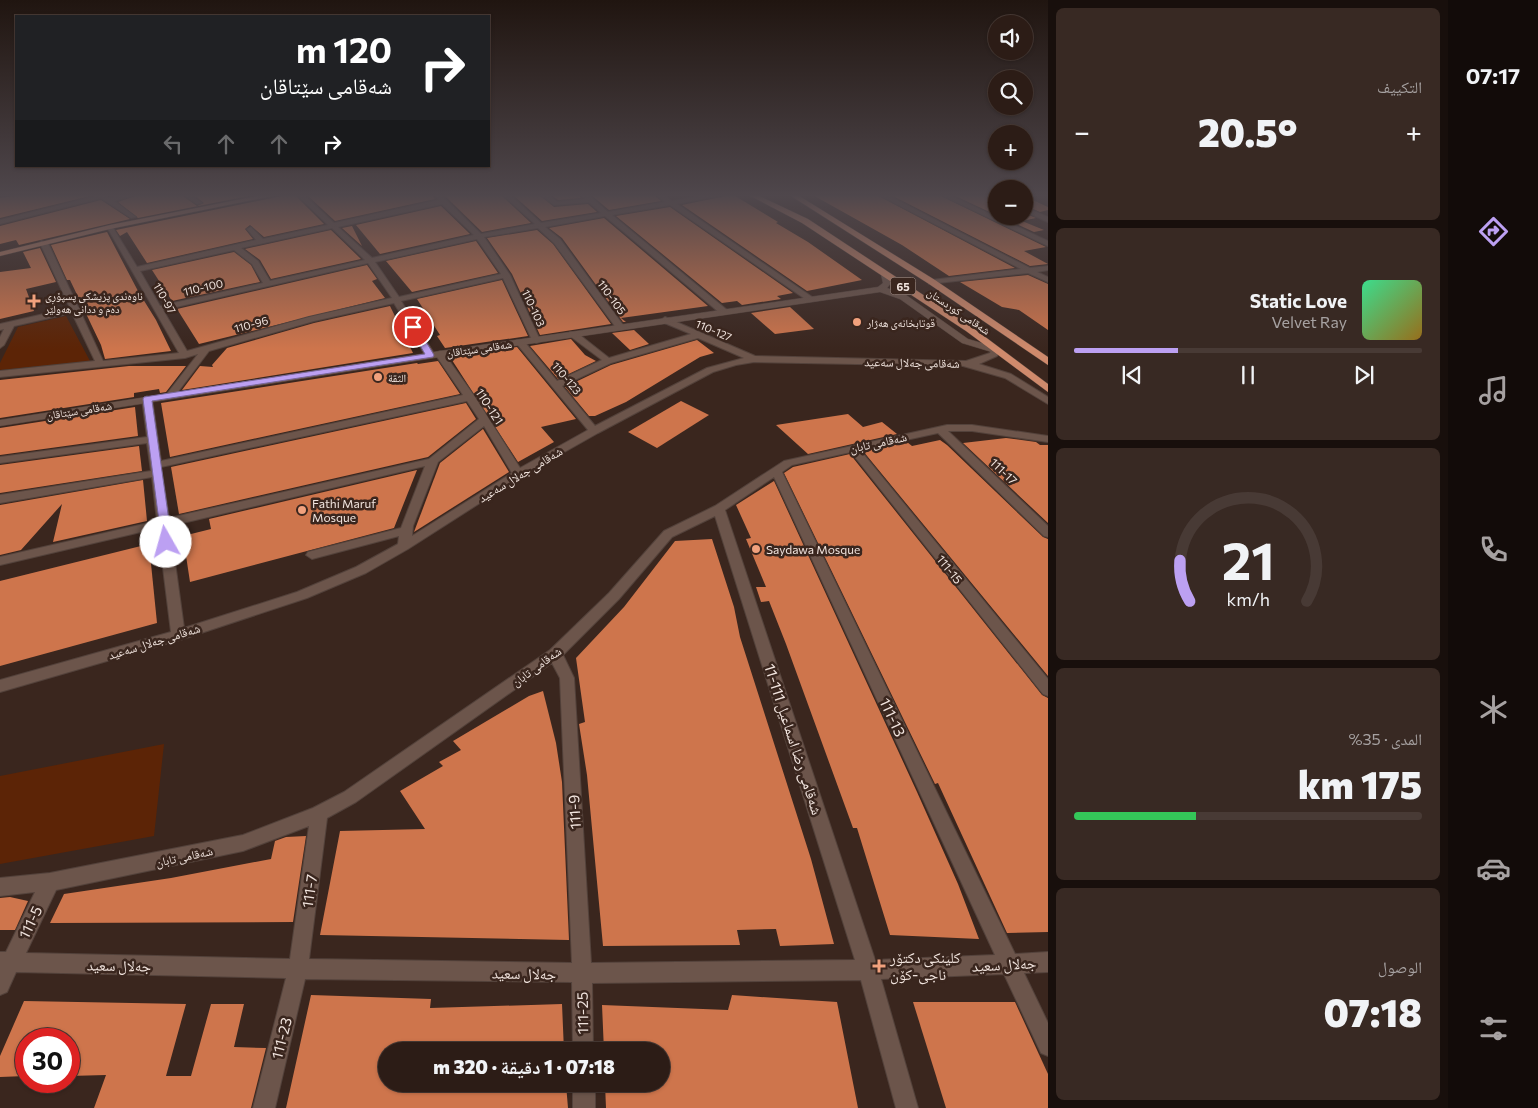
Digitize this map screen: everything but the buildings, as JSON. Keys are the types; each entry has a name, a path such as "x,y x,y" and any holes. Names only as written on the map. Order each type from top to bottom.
{"highway":[{"name":"شەقامی کوردستان","path":"842,246 984,340 1048,389"},
{"name":"شەقامی کوردستان","path":"873,246 932,282 1048,364"},
{"path":"984,340 1002,344 1009,343 1012,340 1010,336"},
{"path":"1028,374 1026,369 1030,366 1048,364"}],"main road":[{"path":"0,254 33,246"},
{"path":"881,289 888,283 885,274"},
{"name":"شەقامی سێتاقان","path":"0,423 435,354 881,289"},
{"path":"881,289 903,296 965,341 995,350"}],"street":[{"path":"45,246 77,309 100,363"},
{"name":"110-97","path":"121,246 185,355"},
{"path":"136,270 235,246 256,263 267,283"},
{"name":"110-121","path":"355,246 369,259 435,354 470,397 518,474"},
{"name":"110-100","path":"158,309 433,246"},
{"name":"110-103","path":"486,246 506,275 536,340"},
{"name":"110-105","path":"560,246 620,327"},
{"path":"646,246 724,312"},
{"path":"733,246 811,299"},
{"path":"981,246 1048,280"},
{"path":"932,282 1048,268"},
{"name":"110-96","path":"0,374 185,355 312,319 506,275"},
{"path":"0,327 77,309"},
{"name":"110-127","path":"664,320 754,359"},
{"path":"0,344 11,324"},
{"path":"573,334 608,361"},
{"path":"556,385 608,361 698,335"},
{"name":"110-123","path":"520,342 594,431"},
{"path":"171,395 198,362 206,349"},
{"path":"963,363 988,357 994,354 995,350"},
{"name":"شەقامی جەلال سەعید","path":"0,686 178,634 302,595 361,570 404,546 518,474 594,431 710,370 734,362 754,359 963,363 986,368 1008,376 1048,401"},
{"path":"0,499 157,469 470,397"},
{"path":"147,399 178,634"},
{"path":"0,561 433,461 485,420"},
{"name":"شەقامی تابان","path":"0,886 50,882 243,843 319,814 350,797 555,654 614,596 663,538 719,508 776,470 795,460 940,429 972,428 1048,439"},
{"name":"111-17","path":"940,429 1048,533"},
{"path":"0,460 153,439"},
{"name":"111-15","path":"853,448 1048,690"},
{"path":"404,546 407,530 433,461"},
{"name":"111-13","path":"776,470 1048,1046"},
{"name":"شەقامی رضا اسماعيل 111-11","path":"719,508 868,969 907,1108"},
{"path":"312,555 407,530"},
{"name":"111-9","path":"555,654 567,678 582,974"},
{"name":"111-7","path":"298,968 319,814"},
{"name":"111-5","path":"0,985 6,962 50,882"},
{"name":"جه‌لال سعید","path":"6,962 582,974 868,969 1048,962"},
{"name":"111-23","path":"264,1108 298,968"},
{"name":"111-25","path":"582,974 583,1042"},
{"path":"584,1092 584,1108"}],"shaded area":[{"path":"66,316 90,361 0,370 0,363 18,327"},
{"path":"164,744 154,836 0,864 0,776"}],"place":[{"name":"ناوەندی پزیشکی پسپۆڕی دەم و ددانی هەولێر","path":"34,301"},
{"name":"قوتابخانەی هەژار","path":"857,322"},
{"name":"الثقة","path":"378,377"},
{"name":"Fathi Maruf Mosque","path":"302,510"},
{"name":"Saydawa Mosque","path":"756,549"},
{"name":"کلینکی دکتۆر ناجی-كۆن","path":"879,966"}],"route":[{"path":"166,542 147,399 430,355 413,327"}]}
